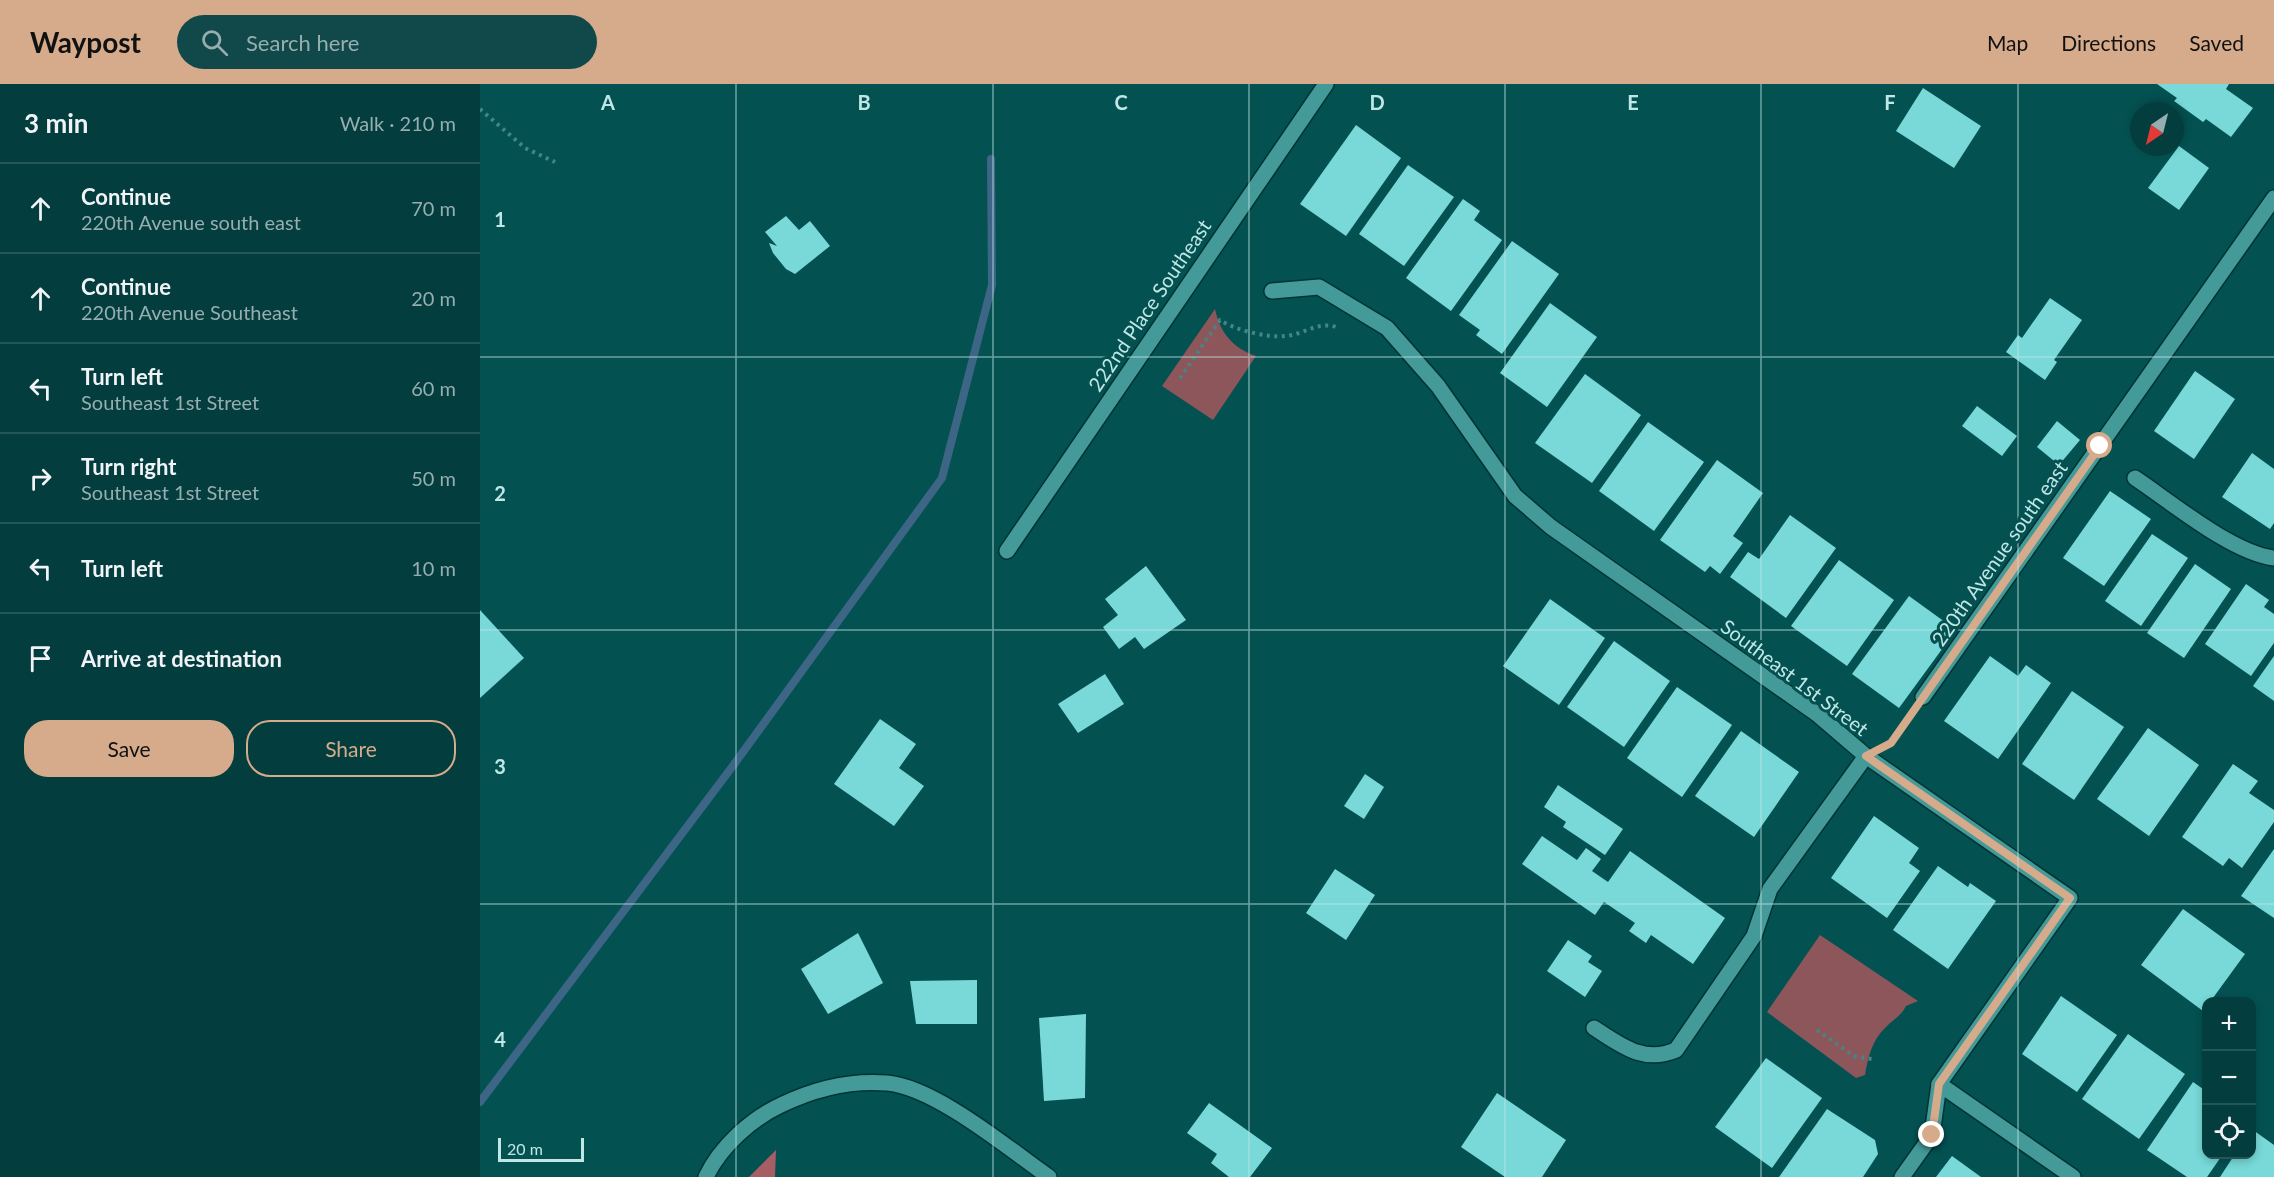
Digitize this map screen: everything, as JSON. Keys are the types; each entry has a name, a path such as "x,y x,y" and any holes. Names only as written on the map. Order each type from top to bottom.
{"street":[{"name":"222nd Place Southeast","path":"1007,550 1326,84"},
{"name":"220th Avenue south east","path":"1923,697 2274,198"},
{"name":"Southeast 1st Street","path":"1272,291 1319,287 1387,328 1438,386 1515,496 1551,527 1818,714 1866,756 2070,898 1939,1084"},
{"path":"2135,477 2213,531 2264,556 2274,558"},
{"path":"1594,1028 1632,1052 1643,1056 1655,1056 1676,1050 1754,936 1770,889 1866,756"},
{"path":"707,1175 735,1136 769,1110 808,1092 844,1085 889,1083 927,1096 973,1124 1049,1177"},
{"path":"1902,1177 1932,1135 1939,1084 2073,1177"}],"path":[{"path":"480,109 525,148 555,162"},
{"path":"1180,378 1220,320 1233,329 1285,336 1325,323 1336,327"},
{"path":"1866,756 1891,743 1923,697"},
{"path":"1817,1030 1854,1056 1872,1059"}],"shaded area":[{"path":"1215,309 1220,325 1234,344 1256,356 1213,420 1162,386"},
{"path":"1820,935 1918,1001 1906,1006 1900,1015 1881,1032 1871,1049 1865,1075 1856,1078 1767,1012"},
{"path":"776,1150 775,1177 749,1177"}],"building":[{"path":"2157,84 2229,84 2226,89 2253,108 2231,137 2206,119 2203,122 2184,108 2184,102 2174,101 2177,98"},
{"path":"1923,88 1981,126 1954,168 1896,131"},
{"path":"1356,125 1401,158 1346,236 1300,204"},
{"path":"2184,150 2209,168 2179,210 2148,188 2172,156 2184,156"},
{"path":"1408,165 1454,197 1404,266 1359,234"},
{"path":"1463,199 1480,211 1474,220 1502,240 1451,311 1406,278"},
{"path":"786,216 799,230 810,221 830,246 795,274 786,269 773,253 769,243 777,246 765,232"},
{"path":"1512,241 1559,274 1502,354 1476,335 1480,330 1459,315"},
{"path":"2050,298 2082,320 2054,360 2057,362 2045,380 2006,352 2018,335 2022,338"},
{"path":"1550,303 1597,337 1547,407 1500,373"},
{"path":"2195,371 2235,399 2194,459 2154,431"},
{"path":"1585,374 1641,415 1592,483 1535,443"},
{"path":"1977,406 2017,436 2002,456 1962,426"},
{"path":"2057,421 2080,440 2059,465 2037,447"},
{"path":"1648,422 1704,462 1654,531 1599,491"},
{"path":"2252,453 2274,469 2274,523 2270,529 2222,497"},
{"path":"1717,460 1763,493 1733,536 1743,543 1720,574 1710,566 1705,572 1660,540"},
{"path":"2110,491 2151,519 2104,586 2063,558"},
{"path":"1790,515 1836,548 1786,618 1730,577 1748,552 1759,559"},
{"path":"2152,534 2188,558 2141,626 2105,601"},
{"path":"1839,560 1894,600 1847,666 1791,626"},
{"path":"2195,564 2231,589 2184,658 2147,633"},
{"path":"1146,566 1186,620 1144,649 1135,637 1119,649 1103,627 1118,615 1105,599"},
{"path":"2246,584 2269,600 2264,607 2274,614 2274,643 2251,676 2205,644"},
{"path":"1909,596 1956,630 1899,708 1852,674"},
{"path":"1550,599 1605,638 1559,705 1503,666"},
{"path":"480,610 524,658 480,698"},
{"path":"1614,641 1670,681 1624,747 1567,707"},
{"path":"1990,656 2018,676 2026,665 2051,683 1998,759 1944,721"},
{"path":"2274,656 2274,701 2253,686"},
{"path":"1105,674 1124,704 1078,733 1058,704"},
{"path":"1677,687 1732,725 1682,797 1627,758"},
{"path":"2072,691 2124,727 2074,800 2022,764"},
{"path":"880,719 916,744 899,768 924,786 894,826 834,784"},
{"path":"2148,728 2199,765 2149,836 2097,799"},
{"path":"1741,731 1799,772 1754,837 1695,796"},
{"path":"2233,764 2258,781 2249,793 2274,810 2274,822 2242,868 2229,858 2223,866 2182,837"},
{"path":"1365,774 1384,787 1364,819 1344,806"},
{"path":"1558,785 1623,829 1605,855 1563,827 1566,822 1544,807"},
{"path":"1874,816 1919,848 1909,863 1920,871 1887,918 1831,878"},
{"path":"1542,836 1577,860 1586,848 1601,859 1592,871 1608,882 1630,851 1725,918 1693,964 1651,935 1646,943 1629,931 1635,923 1604,902 1595,915 1522,864"},
{"path":"2274,849 2274,918 2241,896"},
{"path":"1938,866 1968,887 1970,883 1996,901 1948,969 1893,930"},
{"path":"1335,869 1375,895 1346,940 1306,913"},
{"path":"2183,909 2245,954 2214,997 2202,997 2202,1010 2141,965"},
{"path":"858,933 883,983 828,1014 801,969"},
{"path":"1568,940 1592,956 1588,962 1602,971 1585,997 1547,971"},
{"path":"977,980 977,1024 916,1024 910,981"},
{"path":"2061,996 2117,1035 2077,1092 2022,1054"},
{"path":"1086,1014 1085,1098 1044,1101 1039,1018"},
{"path":"2128,1034 2185,1074 2139,1139 2082,1099"},
{"path":"1766,1058 1822,1098 1772,1168 1715,1127"},
{"path":"2193,1082 2202,1088 2202,1159 2220,1159 2207,1177 2187,1177 2147,1150"},
{"path":"1497,1093 1566,1140 1542,1177 1505,1177 1461,1147"},
{"path":"1209,1103 1272,1148 1250,1177 1229,1177 1211,1163 1217,1154 1187,1133"},
{"path":"1827,1109 1875,1140 1878,1154 1863,1177 1779,1177"},
{"path":"2256,1132 2274,1145 2274,1177 2220,1177 2232,1159 2256,1159"},
{"path":"1952,1156 1981,1177 1936,1177"}],"waterway":[{"path":"480,1102 735,763 942,478 992,285 991,159"}],"route":[{"path":"1932,1135 1939,1084 2070,898 1866,756 1891,743 2100,446"}]}
